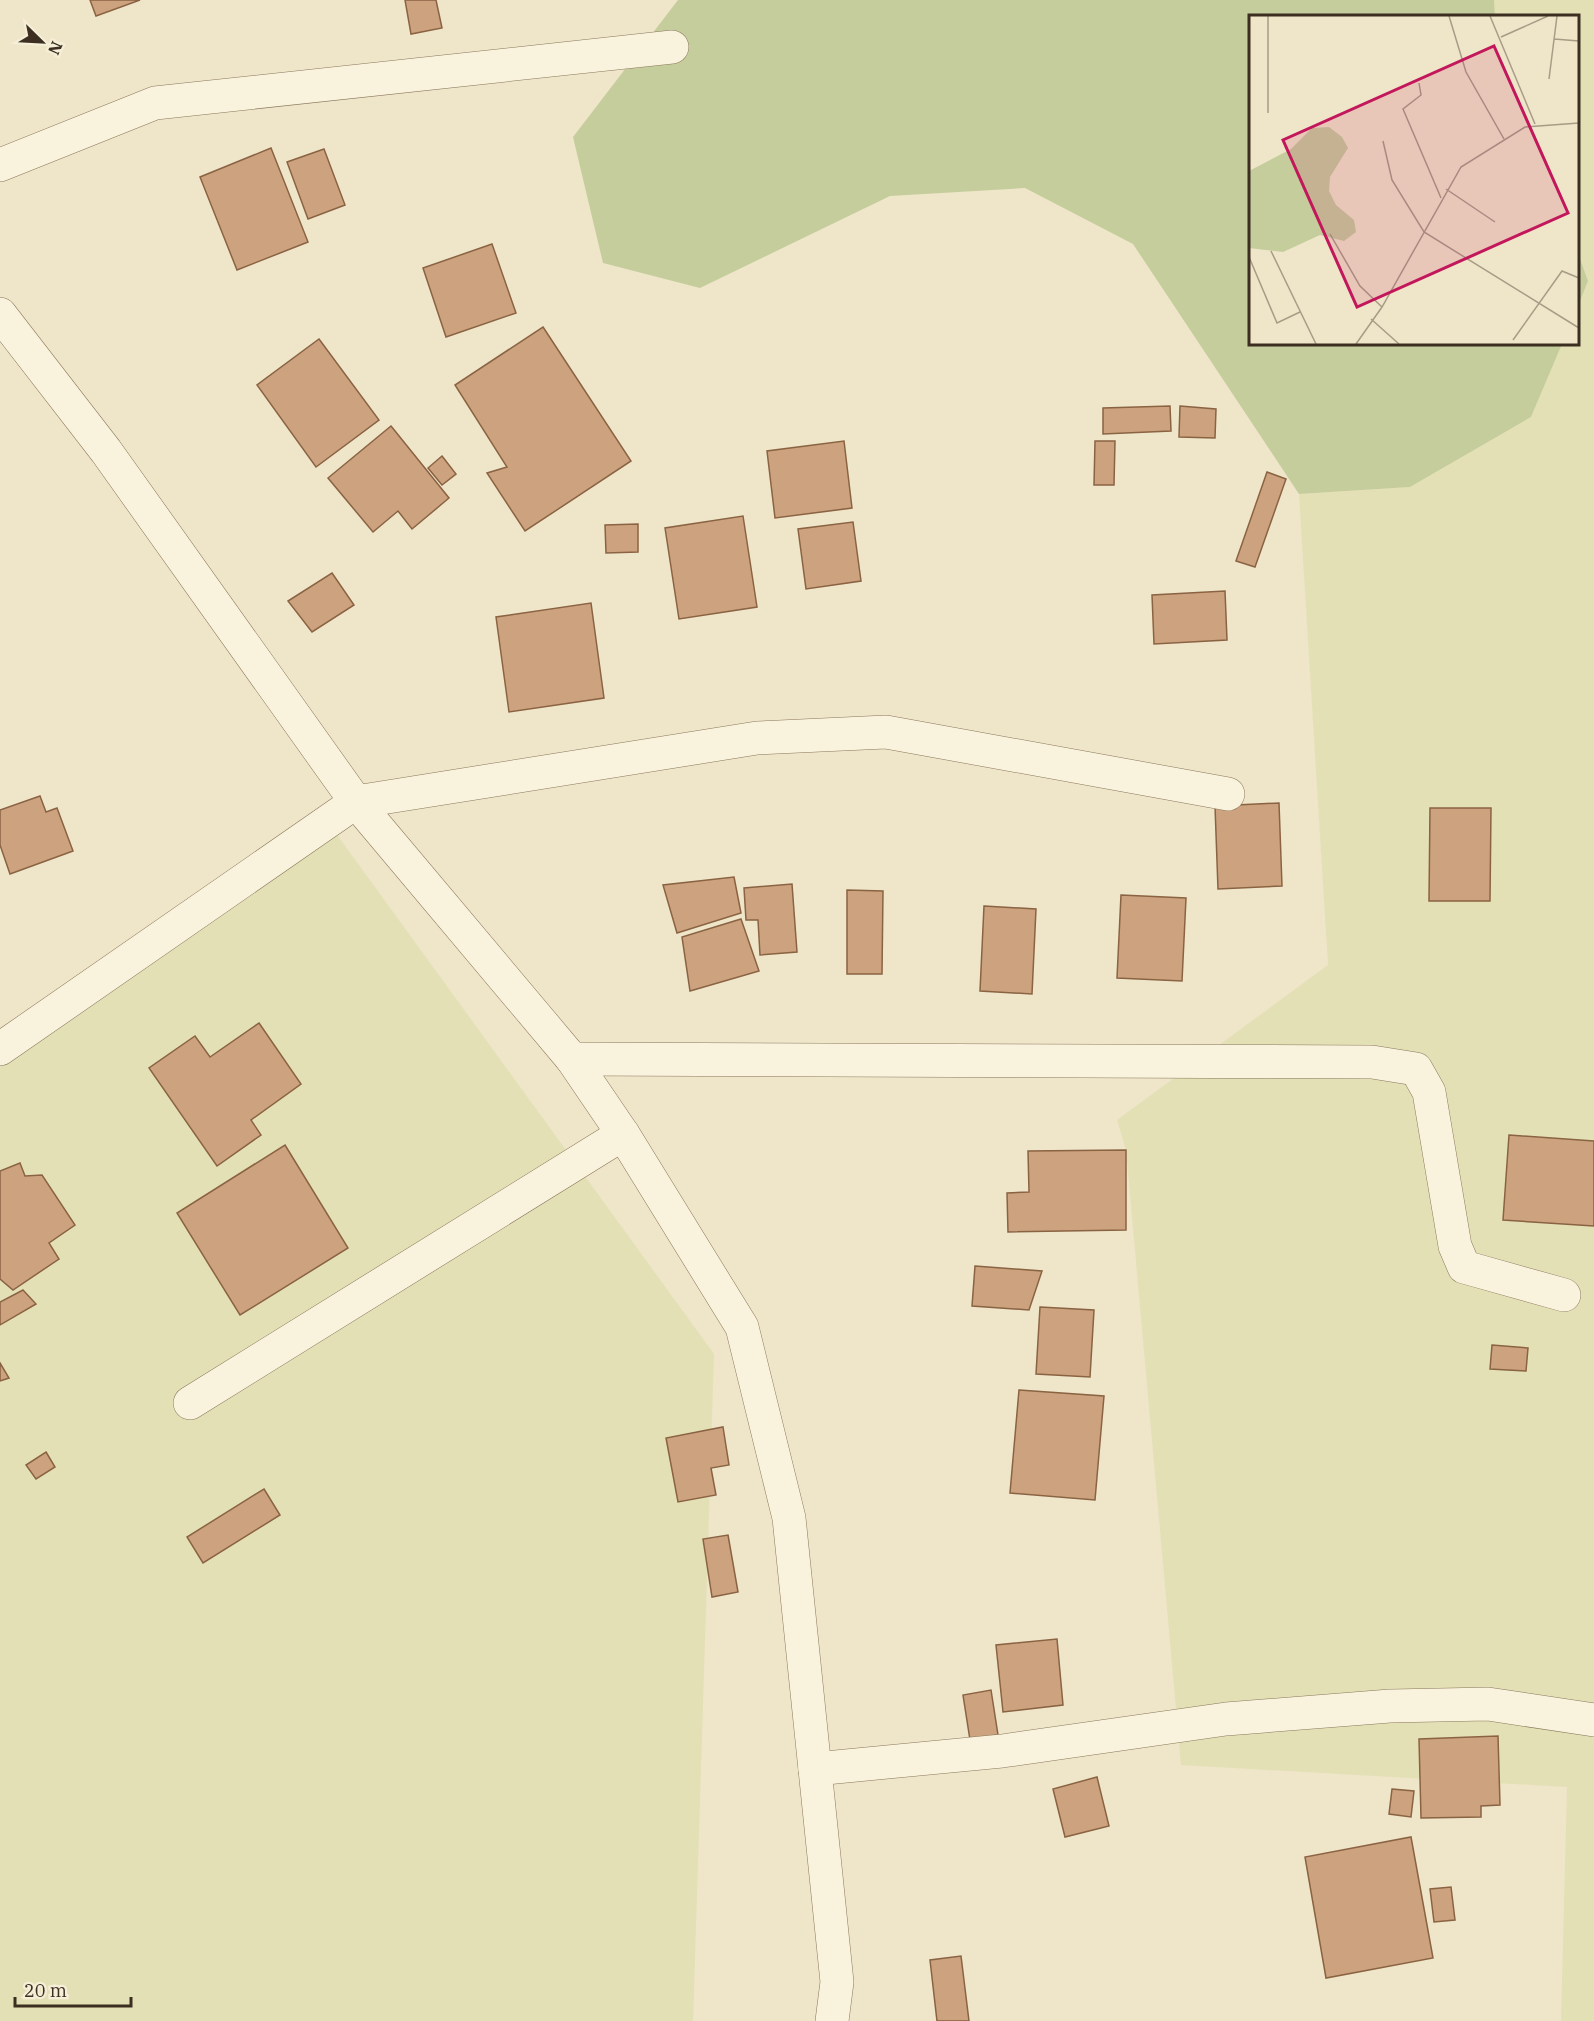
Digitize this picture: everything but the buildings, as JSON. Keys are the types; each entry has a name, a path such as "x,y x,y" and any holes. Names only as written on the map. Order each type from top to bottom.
{"street":[{"path":"0,165 154,103 672,47"},
{"path":"0,314 106,452 356,802 572,1059 623,1134 742,1327 789,1518 837,1982 832,2021"},
{"path":"0,1049 356,802 757,738 886,732 1228,794"},
{"path":"572,1059 1372,1062 1416,1069 1429,1092 1455,1246 1464,1267 1564,1295"},
{"path":"190,1403 623,1134"},
{"path":"815,1769 1002,1751 1226,1719 1390,1706 1488,1704 1594,1720"}],"shaded area":[{"path":"1494,0 1594,0 1594,2021 1561,2021 1567,1787 1181,1765 1126,1150 1117,1120 1328,965 1299,494 1410,487 1531,417 1562,345 1579,345 1579,304 1588,281 1579,256 1579,15 1495,15"},
{"path":"335,832 714,1354 693,2021 0,2021 0,1029"}],"green space":[{"path":"678,0 1494,0 1495,15 1249,15 1249,345 1562,345 1531,417 1410,487 1299,494 1133,244 1025,188 890,196 700,288 603,263 573,137"},
{"path":"1579,256 1588,281 1579,304"}]}
